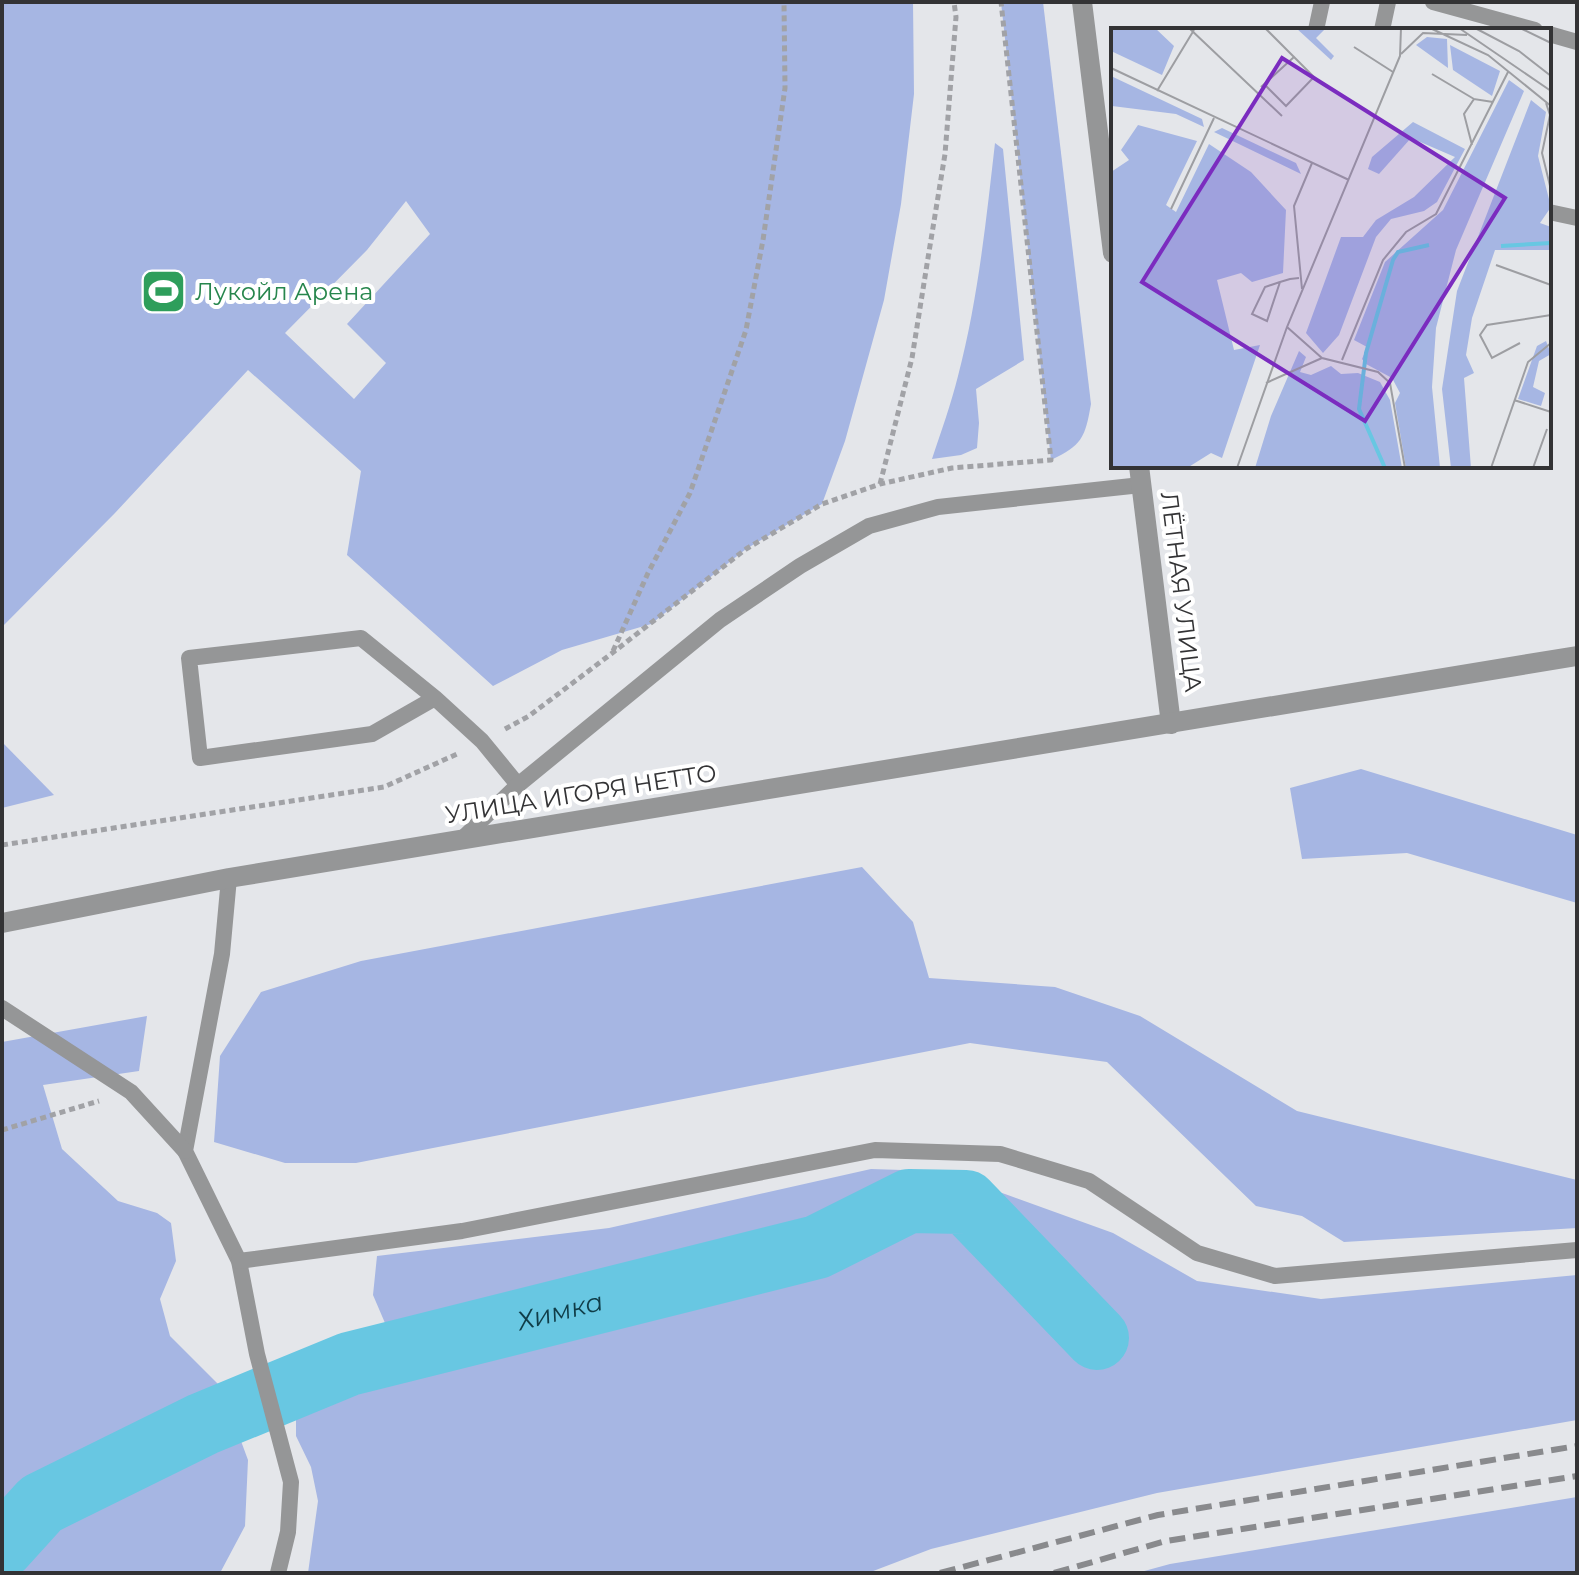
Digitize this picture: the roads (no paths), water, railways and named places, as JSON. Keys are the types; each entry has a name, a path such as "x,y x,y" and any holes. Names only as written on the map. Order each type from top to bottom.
{"street":[{"path":"1082,2 1111,237"},
{"name":"ЛЁТНАЯ УЛИЦА","path":"1140,475 1171,724"},
{"name":"УЛИЦА ИГОРЯ НЕТТО","path":"2,923 229,878 1577,656"}],"lane":[{"path":"1316,28 1322,2"},
{"path":"1382,28 1388,2"},
{"path":"1433,2 1528,28"},
{"path":"1551,35 1577,42"},
{"path":"1551,212 1577,218"},
{"path":"460,841 518,785 720,620 800,566 869,526 938,507 1140,475"},
{"path":"435,698 372,734 200,758 189,658 361,638 435,698 482,741 518,785"},
{"path":"185,1151 222,954 229,878"},
{"path":"2,1008 131,1092 185,1151 239,1261 257,1354 291,1482 288,1532 278,1573"},
{"path":"239,1261 462,1231 875,1150 1000,1154 1089,1181 1197,1253 1275,1276 1577,1250"}],"waterway":[{"name":"Химка","path":"2,1547 41,1504 203,1424 349,1364 817,1247 909,1201 966,1202 1097,1338"}],"railway":[{"path":"940,1573 1158,1515 1577,1446"},
{"path":"1054,1573 1166,1541 1577,1476"}],"place":[{"name":"Лукойл Арена","path":"164,292"}]}
